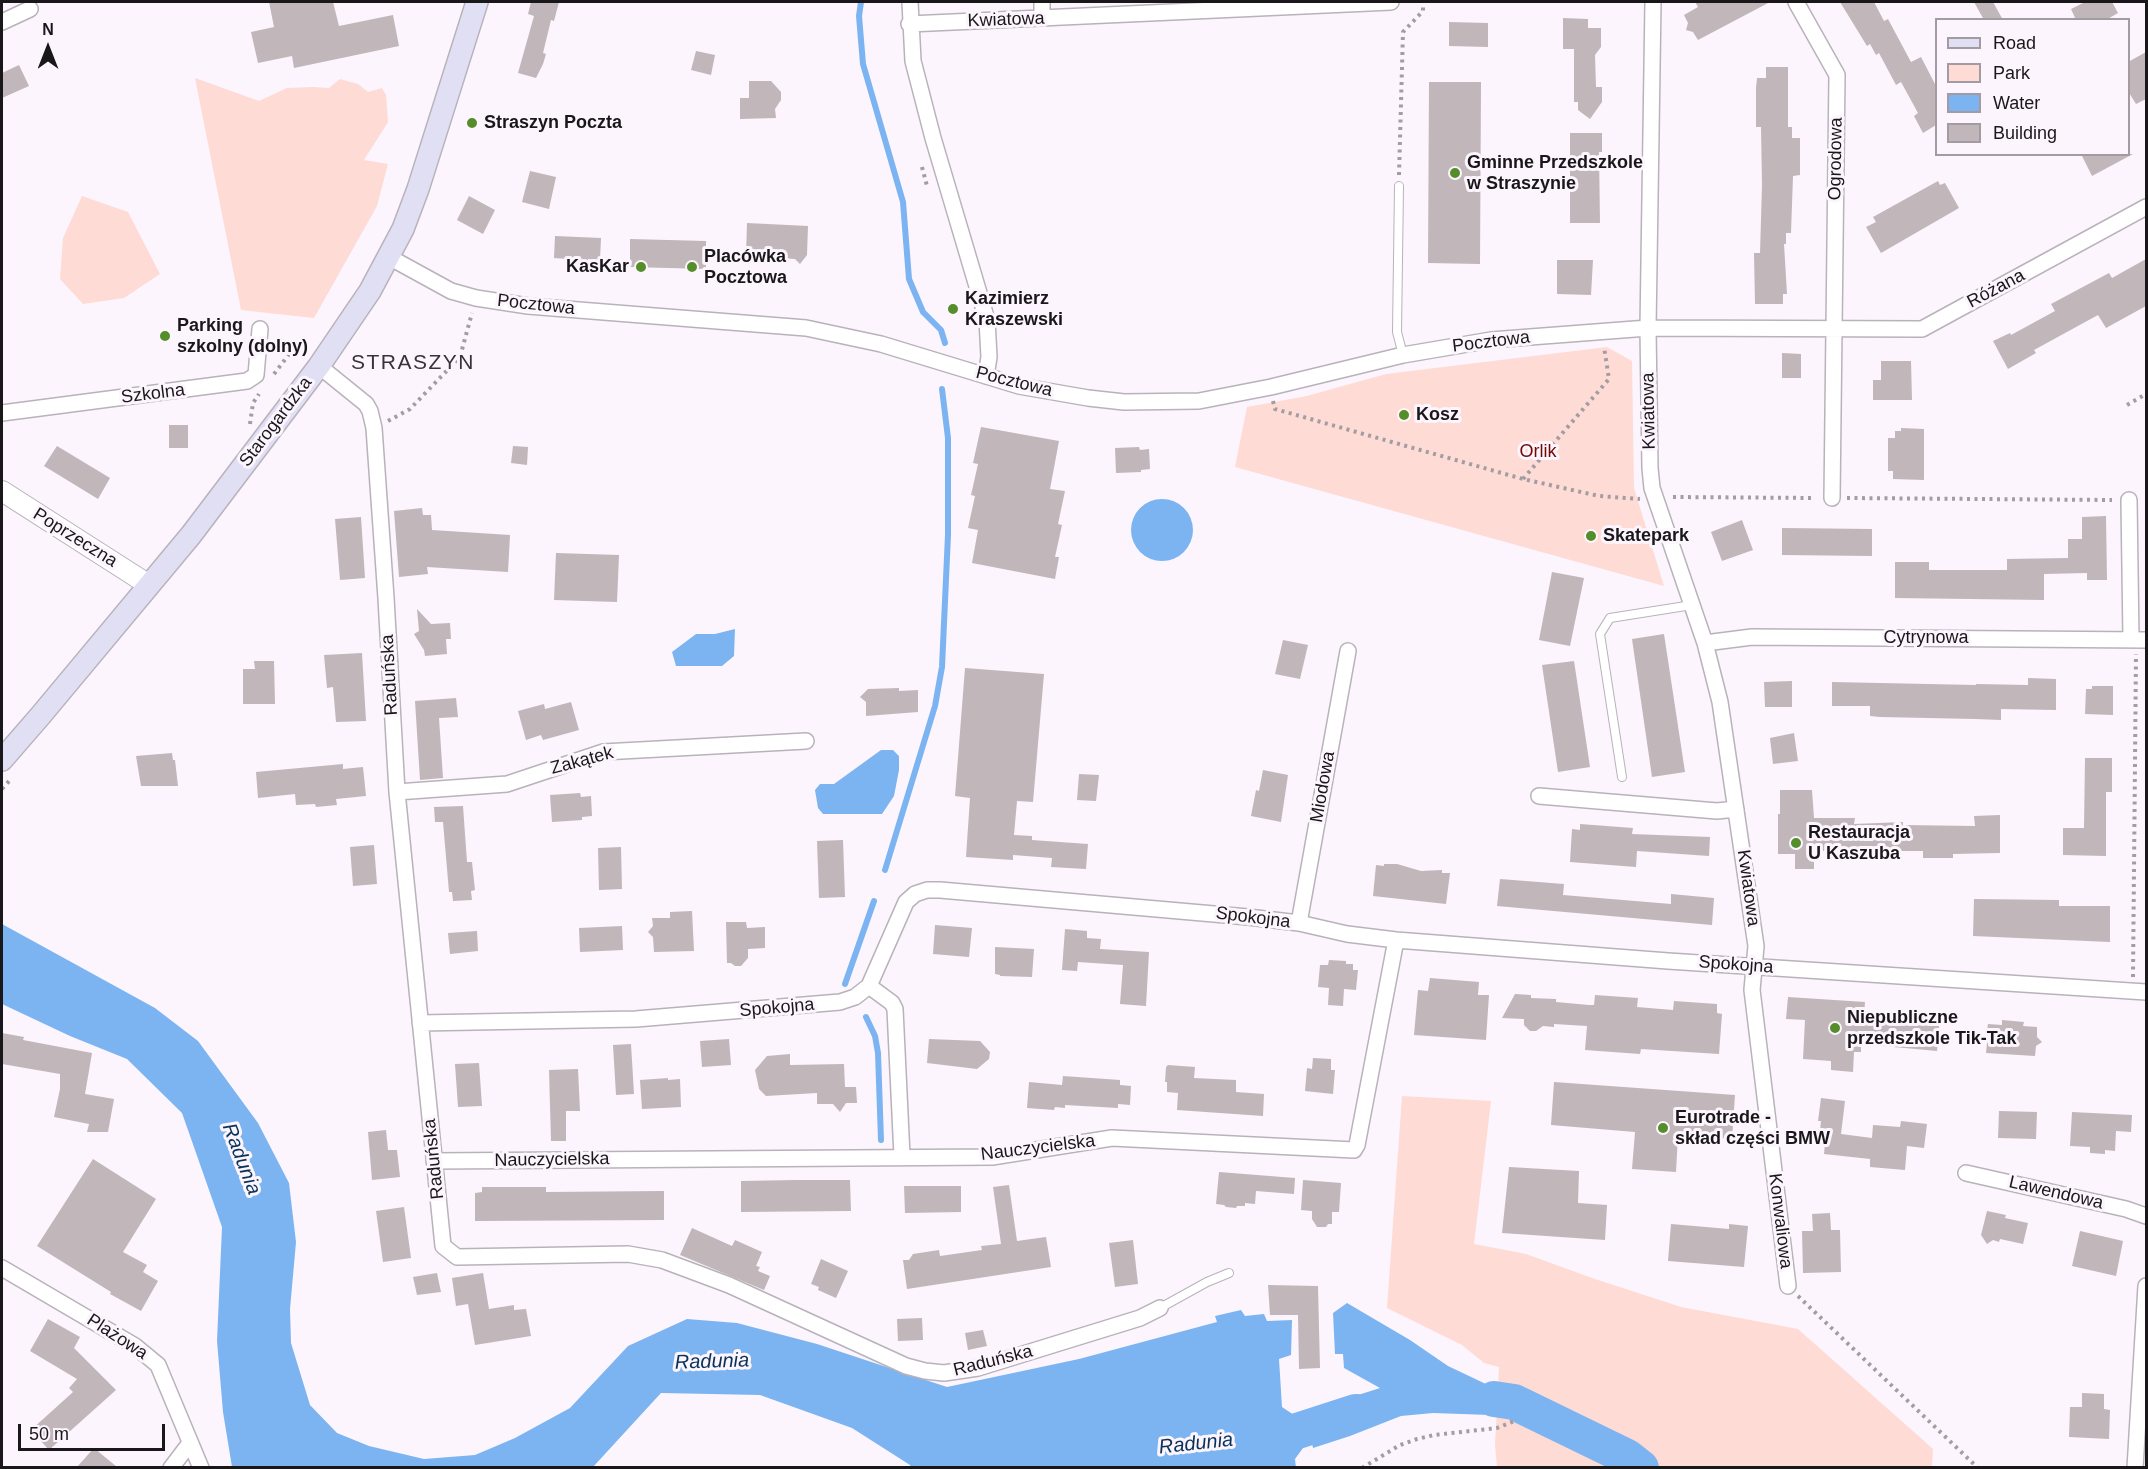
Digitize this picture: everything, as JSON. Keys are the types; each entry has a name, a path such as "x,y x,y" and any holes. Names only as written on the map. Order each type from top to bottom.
{"main road":[{"name":"Starogardzka","path":"2,760 191,535 319,366 370,291 403,229 418,189 477,2"}],"street":[{"path":"909,2 913,62 918,83 987,320 989,357 986,376"},
{"path":"1042,2 1042,18"},
{"name":"Kwiatowa","path":"909,24 1305,4 1391,2"},
{"name":"Kwiatowa","path":"1653,2 1648,328 1651,499 1705,643 1720,702 1756,946 1755,967"},
{"name":"Ogrodowa","path":"1796,2 1837,75 1834,328"},
{"path":"2,22 30,9"},
{"name":"Różana","path":"1648,328 1922,329 2146,207"},
{"name":"Pocztowa","path":"389,257 475,304 528,306 806,328 881,344 1019,386 1124,402 1199,400 1271,387 1403,355 1491,339 1648,328"},
{"path":"1832,498 1834,328"},
{"name":"Szkolna","path":"2,413 247,381 256,375 260,329"},
{"name":"Raduńska","path":"319,366 366,404 374,428 397,792 443,1246 458,1257 628,1254 662,1260 729,1285 906,1366 925,1371 944,1372 978,1368 1140,1318 1160,1308"},
{"name":"Poprzeczna","path":"2,491 149,585"},
{"path":"2129,500 2138,639"},
{"name":"Cytrynowa","path":"1705,643 1752,637 2138,639"},
{"name":"Miodowa","path":"1299,924 1348,651"},
{"name":"Zakątek","path":"397,792 507,784 603,752 806,741"},
{"path":"1539,796 1717,811 1736,809"},
{"name":"Spokojna","path":"420,1023 636,1019 840,1002 855,997 869,986 906,902 915,894 927,890 1248,917 1396,940 1755,967 2146,992"},
{"name":"Nauczycielska","path":"434,1161 992,1156 1112,1138 1354,1150 1357,1145 1396,940"},
{"name":"Konwaliowa","path":"1755,967 1752,990 1788,1286"},
{"path":"869,986 892,1003 895,1009 902,1156"},
{"name":"Lawendowa","path":"1966,1173 2126,1209 2146,1216"},
{"name":"Plażowa","path":"2,1268 135,1346 159,1365 201,1467"},
{"path":"2135,1467 2146,1286"},
{"path":"171,1467 190,1443"}],"lane":[{"path":"1399,186 1397,332 1403,355"},
{"path":"1623,777 1600,634 1610,618 1692,605"},
{"path":"1160,1308 1229,1273"}],"path":[{"path":"1399,186 1403,32 1424,11 1423,2"},
{"path":"382,424 410,409 460,357 475,304"},
{"path":"273,375 291,353 320,333"},
{"path":"1523,479 1609,379 1604,344"},
{"path":"253,403 260,394"},
{"path":"2127,405 2146,394"},
{"path":"1273,397 1275,409 1523,479 1599,496 1631,499 1678,496 2129,500"},
{"path":"2133,980 2138,639"},
{"name":"Konwaliowa","path":"1788,1286 1977,1467"},
{"path":"1362,1467 1400,1445 1417,1439 1497,1428 1517,1420"}],"green space":[{"path":"195,78 259,101 287,88 329,88 340,79 358,84 368,92 382,88 386,95 388,122 364,160 388,164 377,206 314,318 241,310"},
{"path":"82,196 128,212 160,274 124,298 83,304 60,279 63,238"},
{"name":"Orlik","path":"1607,347 1632,361 1634,488 1664,586 1235,467 1247,407 1307,396 1386,374"},
{"path":"1402,1096 1491,1101 1474,1244 1526,1254 1681,1307 1798,1329 1933,1449 1932,1467 1497,1467 1495,1445 1499,1367 1484,1363 1462,1345 1387,1308"}],"water":[{"path":"1162,499 1179,504 1184,508 1188,513 1193,530 1188,547 1184,552 1179,556 1162,561 1145,556 1140,552 1136,547 1131,530 1136,513 1140,508 1145,504"},
{"path":"735,629 734,656 722,666 676,666 672,652 696,634 715,634"},
{"path":"881,750 893,750 899,756 894,796 882,814 823,814 818,808 815,790 820,784 834,784"},
{"path":"2,924 155,1008 198,1041 258,1123 289,1183 296,1242 290,1309 291,1343 310,1405 337,1433 369,1446 424,1459 475,1455 515,1438 570,1408 628,1346 687,1319 737,1323 817,1344 947,1387 1079,1359 1217,1322 1215,1316 1241,1310 1245,1316 1264,1314 1267,1321 1292,1320 1291,1355 1279,1359 1282,1407 1297,1417 1303,1448 1295,1459 1296,1468 911,1467 852,1428 760,1395 661,1393 593,1467 232,1467 223,1412 217,1341 222,1227 182,1113 127,1059 70,1036 2,1004"},
{"path":"1347,1303 1410,1340 1448,1366 1488,1385 1518,1393 1542,1407 1534,1423 1490,1415 1433,1413 1401,1416 1313,1448 1305,1412 1380,1388 1344,1368 1343,1354 1335,1354 1333,1313"}],"building":[{"path":"269,2 333,2 339,26 393,15 399,46 294,68 292,56 258,63 251,32 274,27"},
{"path":"531,2 559,2 554,21 551,20 543,53 546,54 543,64 536,78 518,73 534,16 528,14"},
{"path":"1695,2 1770,2 1698,40 1693,32 1686,30 1688,23 1684,15 1698,7"},
{"path":"1840,2 1874,2 1884,21 1888,19 1911,62 1921,57 1935,84 1935,126 1923,133 1914,116 1918,113 1901,82 1896,85 1879,53 1876,55 1870,44 1867,46"},
{"path":"1974,2 1993,2 2002,18 1983,18"},
{"path":"2085,2 2112,2 2118,13 2109,18 2075,18 2071,9"},
{"path":"1563,18 1588,19 1588,28 1601,28 1601,47 1595,55 1596,87 1602,87 1602,102 1590,119 1578,110 1578,102 1574,102 1574,49 1563,49"},
{"path":"1449,22 1488,23 1488,47 1449,46"},
{"path":"696,51 715,55 711,75 691,70"},
{"path":"2146,52 2146,99 2136,104 2130,94 2130,61"},
{"path":"19,65 29,86 2,98 2,73"},
{"path":"1766,67 1788,67 1788,127 1792,127 1792,138 1800,138 1800,175 1793,176 1791,233 1786,233 1786,244 1784,244 1787,294 1783,294 1783,304 1755,304 1754,253 1760,253 1762,185 1761,127 1756,127 1756,88 1757,78 1766,78"},
{"path":"749,81 771,81 781,92 781,100 775,109 776,118 740,119 740,98 749,98"},
{"name":"Gminne Przedszkole w Straszynie","path":"1429,82 1481,82 1480,264 1428,263"},
{"path":"1570,133 1602,133 1602,152 1599,152 1600,223 1570,223"},
{"path":"2082,156 2129,156 2092,176"},
{"path":"530,171 556,177 549,209 522,202"},
{"path":"1938,181 1940,185 1945,183 1959,208 1881,253 1866,227 1876,222 1873,217"},
{"path":"469,196 495,210 483,234 457,220"},
{"path":"747,223 808,226 807,255 800,264 795,259 746,256"},
{"path":"555,236 601,238 600,260 588,259 588,266 568,265 568,259 554,258"},
{"path":"630,239 706,241 706,269 630,267"},
{"path":"2146,259 2146,306 2106,328 2098,315 2034,350 2036,353 2008,369 1993,341 2010,333 2011,335 2055,311 2051,304 2109,273 2112,278"},
{"path":"1557,260 1593,260 1591,295 1557,294"},
{"path":"1782,353 1801,354 1801,378 1782,378"},
{"path":"1881,361 1911,361 1912,400 1873,400 1873,380 1881,380"},
{"path":"169,425 188,425 188,448 169,448"},
{"path":"981,427 1059,441 1050,489 1065,491 1058,524 1062,525 1055,557 1059,557 1055,579 972,563 978,530 968,528 975,496 971,495 978,464 973,463"},
{"path":"1901,428 1924,429 1924,480 1893,479 1893,471 1888,471 1888,438 1895,438 1895,431 1901,431"},
{"path":"57,446 110,478 98,499 44,466"},
{"path":"513,446 528,447 527,465 511,463"},
{"path":"1139,447 1140,450 1149,449 1150,469 1141,470 1141,472 1116,473 1115,448"},
{"path":"422,508 423,515 431,515 432,530 510,535 508,572 427,567 428,574 399,577 394,511"},
{"path":"2106,516 2107,580 2087,580 2087,573 2044,574 2044,600 1895,598 1895,562 1929,562 1929,570 2007,570 2007,559 2068,558 2068,539 2082,539 2082,517"},
{"path":"361,517 365,578 340,580 335,519"},
{"path":"1742,520 1753,550 1722,561 1711,532"},
{"path":"1782,528 1872,529 1872,556 1782,555"},
{"path":"556,553 619,555 617,602 554,600"},
{"path":"1552,572 1584,578 1570,646 1539,640"},
{"path":"417,609 431,624 450,623 451,639 446,639 447,654 425,656 414,634 419,631"},
{"path":"1664,634 1685,772 1652,777 1632,639"},
{"path":"1283,640 1308,645 1300,679 1275,674"},
{"path":"362,653 366,721 336,722 333,687 327,688 324,655"},
{"path":"254,661 274,661 275,704 243,704 243,669 255,669"},
{"path":"1574,661 1590,767 1558,772 1542,665"},
{"path":"965,668 1044,674 1033,802 1017,801 1014,835 1032,836 1032,840 1088,844 1086,869 1051,867 1052,858 1013,855 1013,860 966,857 970,798 955,796"},
{"path":"2028,678 2056,679 2056,710 2001,709 2001,720 1880,717 1870,716 1870,706 1832,706 1832,682 2028,685"},
{"path":"1792,681 1792,707 1765,707 1764,682"},
{"path":"2092,686 2113,686 2113,715 2085,714 2086,689 2092,689"},
{"path":"899,688 899,691 918,690 918,712 866,716 866,702 860,697 868,689"},
{"path":"456,698 458,717 439,718 443,778 420,780 415,701"},
{"path":"571,702 579,730 543,740 541,735 526,740 518,711 544,704 545,709"},
{"path":"1794,733 1798,761 1773,764 1770,738"},
{"path":"172,753 178,786 141,786 136,756"},
{"path":"2085,758 2112,758 2112,792 2106,792 2106,856 2063,855 2063,828 2084,828"},
{"path":"343,764 343,769 363,767 366,796 336,799 337,805 316,807 315,804 296,805 295,794 258,798 256,772"},
{"path":"1263,770 1288,775 1281,822 1251,816"},
{"path":"1079,774 1099,775 1096,801 1077,800"},
{"path":"1780,790 1812,790 1814,818 1855,818 1854,824 1903,822 1903,825 1975,826 1974,816 2000,815 2000,853 1953,854 1953,858 1923,858 1923,851 1814,851 1814,869 1795,869 1795,854 1778,854"},
{"path":"580,793 581,797 591,796 592,816 582,817 582,820 552,822 550,795"},
{"path":"463,806 467,862 472,862 475,890 471,891 472,900 453,901 452,892 449,892 443,822 435,822 434,807"},
{"path":"1580,824 1633,828 1632,834 1710,837 1709,856 1637,851 1636,867 1570,862 1572,829 1580,830"},
{"path":"843,840 845,897 819,898 817,841"},
{"path":"374,845 377,884 353,886 350,847"},
{"path":"621,847 622,889 599,890 598,848"},
{"path":"1384,864 1397,864 1421,871 1442,870 1442,873 1450,873 1446,904 1373,896 1376,865 1384,866"},
{"path":"1500,879 1564,884 1563,895 1671,904 1671,894 1714,898 1712,925 1497,906"},
{"path":"1974,899 2059,900 2059,906 2110,906 2110,942 1973,936"},
{"path":"692,911 694,951 654,952 653,937 648,932 653,926 652,918 670,918 670,912"},
{"path":"726,922 746,922 747,928 765,927 765,948 748,949 748,958 741,966 727,963"},
{"path":"935,925 972,928 969,957 933,954"},
{"path":"622,926 623,950 580,952 579,928"},
{"path":"1065,929 1087,931 1087,938 1101,939 1100,949 1149,952 1146,1006 1120,1004 1123,965 1078,962 1077,971 1062,970"},
{"path":"477,931 478,951 450,954 448,933"},
{"path":"995,947 1034,949 1032,977 995,974"},
{"path":"1329,960 1346,961 1346,964 1353,964 1353,970 1358,970 1356,990 1344,989 1343,1006 1328,1005 1329,988 1318,987 1320,965 1328,965"},
{"path":"1430,978 1479,982 1478,995 1489,995 1486,1040 1414,1035 1418,990 1428,991"},
{"path":"1515,994 1531,995 1531,998 1556,999 1556,1002 1589,1005 1594,1005 1595,995 1638,998 1637,1007 1673,1010 1674,1001 1717,1004 1717,1013 1722,1014 1719,1054 1641,1049 1640,1054 1585,1050 1587,1026 1554,1024 1554,1027 1543,1026 1536,1031 1530,1031 1524,1025 1524,1019 1502,1018"},
{"path":"1788,997 1865,1002 1864,1016 1904,1018 1904,1014 1926,1016 1925,1020 1939,1021 1939,1031 1944,1036 1938,1041 1937,1051 1861,1044 1861,1052 1854,1052 1853,1072 1831,1070 1831,1061 1803,1059 1805,1020 1786,1019"},
{"path":"2002,1020 2024,1022 2023,1026 2037,1027 2037,1037 2042,1042 2036,1046 2035,1056 1986,1053 1987,1043 1982,1039 1988,1024 2002,1025"},
{"path":"2,1033 24,1037 23,1040 92,1053 85,1094 114,1099 108,1132 87,1132 89,1124 54,1117 60,1089 60,1074 2,1064"},
{"path":"729,1039 731,1065 702,1067 700,1041"},
{"path":"929,1039 980,1041 990,1052 989,1059 977,1069 927,1063"},
{"path":"631,1044 634,1094 616,1095 613,1045"},
{"path":"790,1054 790,1065 844,1064 845,1087 856,1087 857,1103 846,1103 840,1112 833,1104 817,1104 817,1093 766,1096 759,1089 755,1070 767,1056"},
{"path":"1313,1058 1331,1059 1331,1070 1335,1070 1333,1094 1305,1091 1307,1068 1312,1069"},
{"path":"479,1063 482,1106 458,1107 455,1064"},
{"path":"1168,1065 1195,1067 1194,1078 1236,1080 1236,1092 1264,1094 1263,1116 1177,1110 1178,1093 1167,1092 1167,1082 1165,1082"},
{"path":"578,1069 580,1111 566,1111 566,1141 551,1141 549,1070"},
{"path":"1063,1076 1120,1080 1120,1085 1131,1086 1130,1105 1118,1104 1118,1108 1065,1105 1065,1108 1055,1107 1054,1110 1027,1108 1029,1082 1062,1085"},
{"path":"668,1078 668,1080 680,1079 681,1107 642,1109 640,1080"},
{"name":"Eurotrade - skład części BMW","path":"1554,1082 1735,1095 1732,1139 1678,1135 1676,1172 1632,1169 1635,1132 1551,1125"},
{"path":"1821,1098 1845,1101 1841,1134 1872,1138 1873,1125 1900,1127 1901,1121 1927,1124 1924,1148 1907,1146 1905,1170 1870,1167 1870,1159 1824,1154 1826,1132 1820,1131 1821,1121 1818,1121"},
{"path":"1999,1111 2037,1112 2036,1139 1998,1138"},
{"path":"2072,1112 2132,1115 2131,1132 2116,1131 2115,1151 2105,1150 2105,1154 2090,1153 2090,1147 2070,1146"},
{"path":"386,1130 388,1150 397,1150 400,1177 372,1180 368,1132"},
{"path":"93,1159 156,1199 123,1252 147,1265 143,1272 158,1281 141,1311 110,1294 111,1292 37,1246"},
{"path":"1509,1167 1579,1171 1578,1203 1607,1205 1605,1240 1502,1233"},
{"path":"1219,1172 1295,1178 1294,1194 1256,1191 1255,1204 1245,1203 1245,1206 1236,1208 1226,1207 1216,1204"},
{"path":"850,1180 851,1211 741,1212 741,1181"},
{"path":"1303,1180 1341,1183 1339,1212 1332,1212 1332,1224 1317,1227 1312,1219 1312,1211 1301,1210"},
{"path":"1009,1185 1017,1241 1046,1237 1051,1267 907,1289 903,1260 909,1260 913,1254 939,1250 940,1256 982,1250 981,1246 1001,1244 993,1187"},
{"path":"904,1186 961,1186 961,1212 905,1213"},
{"path":"482,1187 546,1187 546,1192 664,1191 664,1220 475,1221 475,1193 482,1192"},
{"path":"404,1207 411,1258 383,1262 376,1211"},
{"path":"1987,1211 2028,1223 2023,1244 2000,1239 1999,1242 1993,1240 1987,1244 1981,1235"},
{"path":"1830,1213 1831,1230 1840,1230 1841,1272 1803,1273 1802,1231 1813,1231 1812,1214"},
{"path":"1671,1224 1729,1229 1729,1224 1748,1226 1744,1267 1668,1261"},
{"path":"692,1228 732,1246 735,1240 762,1252 756,1266 760,1267 758,1271 770,1276 764,1290 680,1255"},
{"path":"2080,1231 2123,1241 2116,1276 2072,1266"},
{"path":"1133,1240 1138,1284 1115,1287 1109,1243"},
{"path":"821,1259 848,1271 836,1298 818,1290 819,1287 811,1284"},
{"path":"437,1273 441,1292 417,1295 413,1277"},
{"path":"483,1273 489,1309 514,1305 514,1310 526,1309 531,1336 475,1345 468,1304 456,1306 452,1278"},
{"path":"1268,1285 1318,1286 1320,1368 1299,1369 1298,1315 1270,1315"},
{"path":"922,1318 923,1340 898,1341 897,1319"},
{"path":"48,1319 80,1337 74,1348 116,1390 49,1450 31,1430 73,1392 69,1388 77,1379 30,1351"},
{"path":"983,1330 987,1346 968,1350 965,1333"},
{"path":"2082,1393 2104,1394 2104,1409 2110,1410 2109,1439 2069,1437 2070,1407 2082,1407"},
{"path":"94,1448 117,1467 77,1467"}],"waterway":[{"path":"861,2 859,16 863,64 903,202 909,279 923,312 941,330 945,343"},
{"path":"885,870 935,706 942,667 948,535 948,438 942,389"},
{"path":"845,984 874,901"},
{"path":"866,1017 875,1036 878,1053 881,1140"},
{"name":"Radunia","path":"1494,1399 1514,1402 1627,1457 1641,1468"},
{"name":"Radunia","path":"1252,1438 1288,1434 1356,1412"}],"place":[{"name":"Straszyn Poczta","path":"472,123"},
{"name":"Gminne Przedszkole w Straszynie","path":"1455,173"},
{"name":"KasKar","path":"641,267"},
{"name":"Placówka Pocztowa","path":"692,267"},
{"name":"Kazimierz Kraszewski","path":"953,309"},
{"name":"Parking szkolny (dolny)","path":"165,336"},
{"name":"Kosz","path":"1404,415"},
{"name":"Skatepark","path":"1591,536"},
{"name":"Restauracja U Kaszuba","path":"1796,843"},
{"name":"Niepubliczne przedszkole Tik-Tak","path":"1835,1028"},
{"name":"Eurotrade - skład części BMW","path":"1663,1128"}],"district":[{"name":"STRASZYN","path":"413,363"}]}
